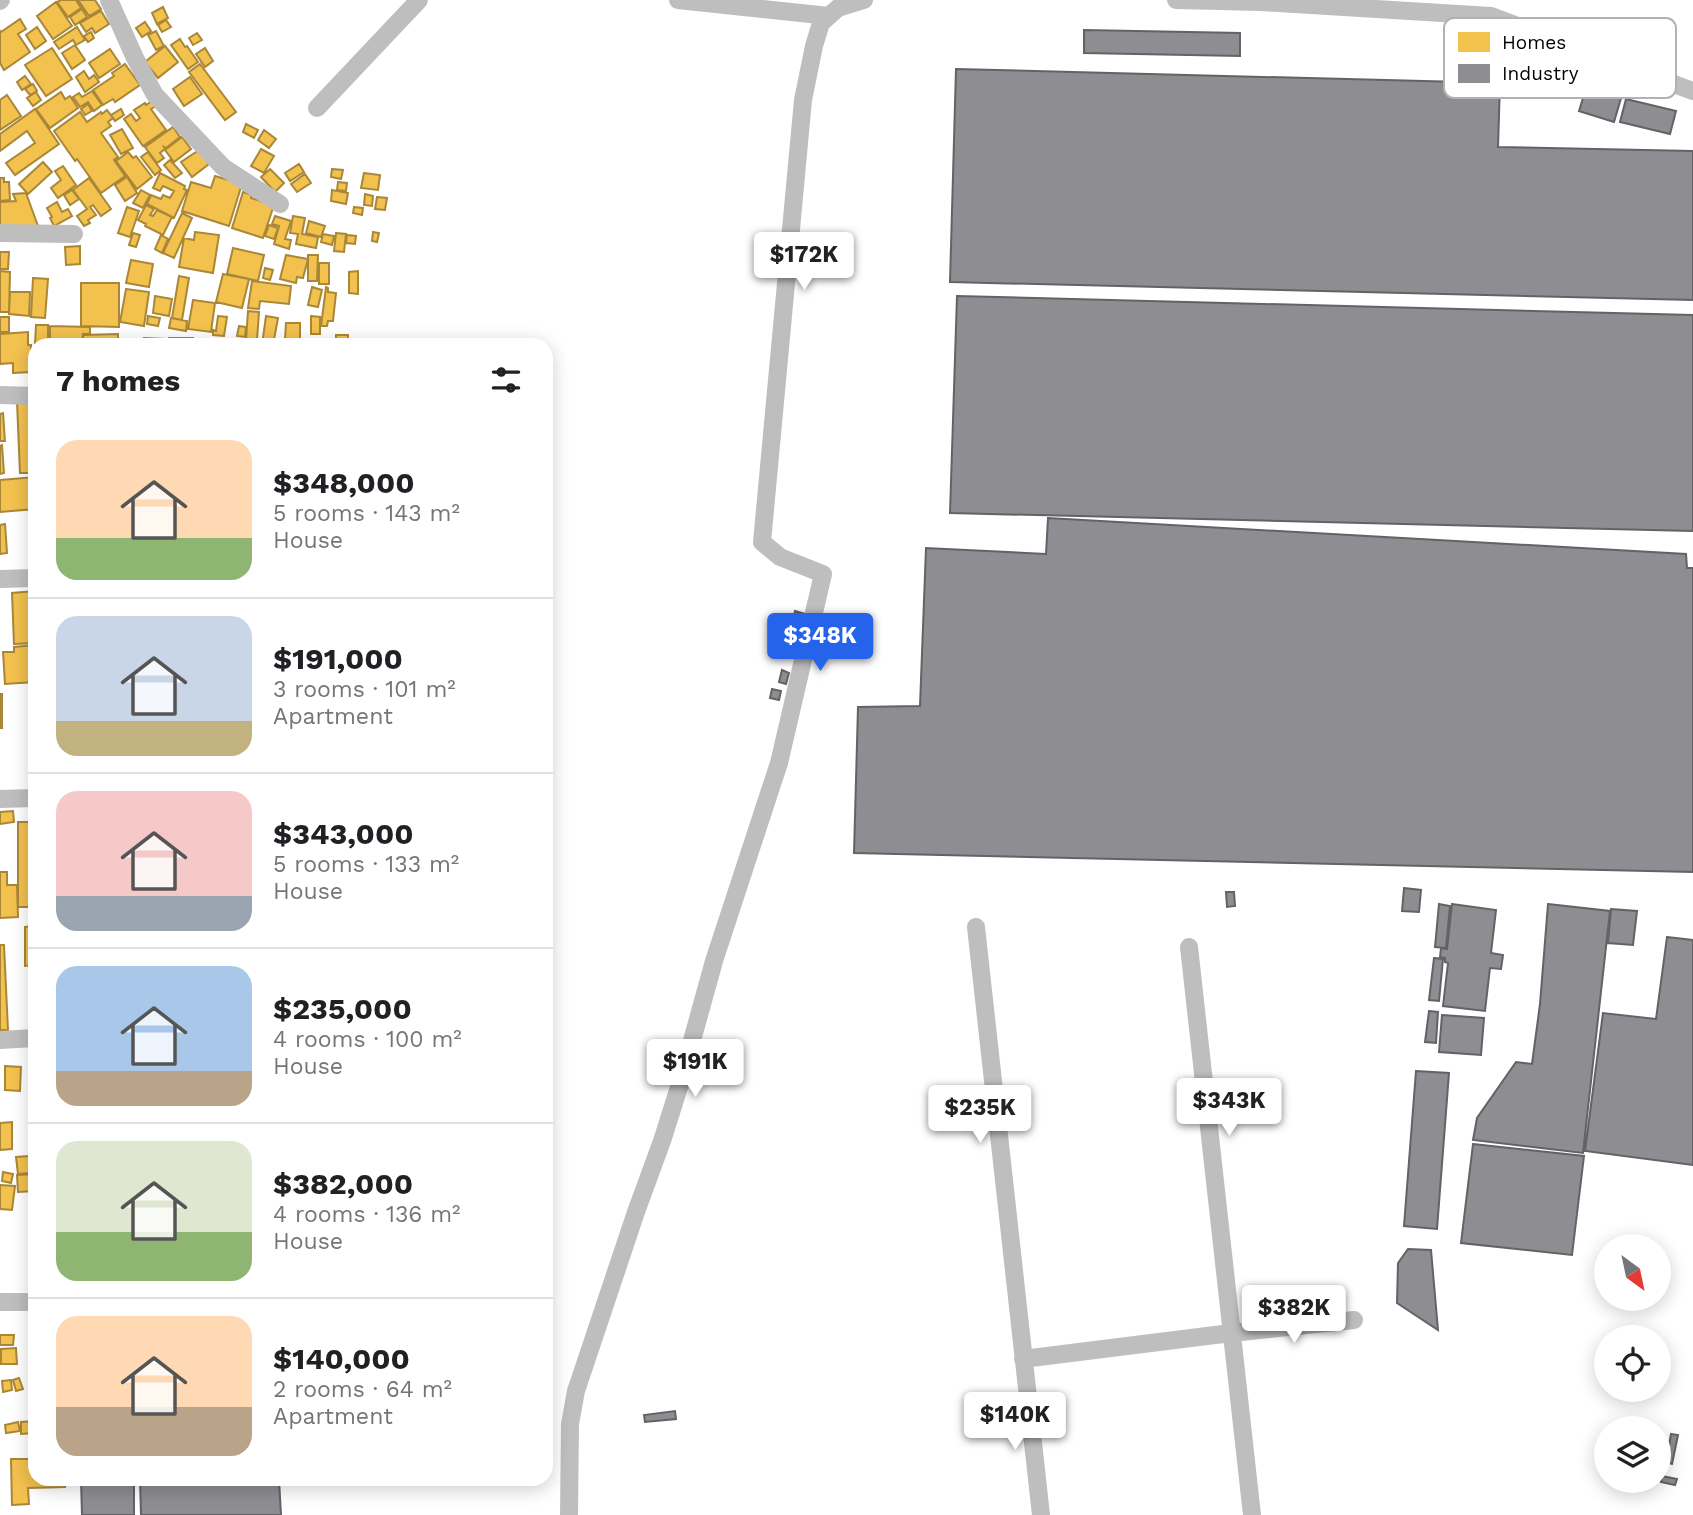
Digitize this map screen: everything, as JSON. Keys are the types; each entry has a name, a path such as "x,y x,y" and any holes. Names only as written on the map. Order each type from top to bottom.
{"street":[{"path":"109,0 155,95 222,167 280,204"},
{"path":"317,108 419,0"},
{"path":"678,0 830,16"},
{"path":"569,1515 569,1424 576,1391 662,1141 714,961 779,763 823,574 780,557 762,541 803,100 821,23 838,8 863,0"},
{"path":"1176,0 1261,2 1496,18"},
{"path":"1676,85 1693,91"},
{"path":"0,233 74,234"},
{"path":"0,395 28,396"},
{"path":"0,579 28,578"},
{"path":"0,799 28,798"},
{"path":"976,927 1041,1515"},
{"path":"1189,947 1252,1515"},
{"path":"0,1040 28,1038"},
{"path":"0,1302 28,1302"},
{"path":"1023,1359 1354,1320"}],"building: Homes":[{"path":"76,0 81,8 68,17 57,2"},
{"path":"78,0 95,0 101,9 89,16"},
{"path":"56,2 72,26 53,39 37,16"},
{"path":"163,7 168,18 157,24 152,13"},
{"path":"82,9 87,17 75,25 70,17"},
{"path":"101,11 109,24 95,33 92,28 86,32 80,23"},
{"path":"20,19 26,29 18,34 30,52 4,70 0,63 0,31"},
{"path":"166,20 171,27 162,32 158,25"},
{"path":"145,22 151,31 142,37 136,28"},
{"path":"37,27 46,41 35,49 26,35"},
{"path":"77,27 85,40 76,45 73,40 59,49 54,42"},
{"path":"156,31 164,46 156,50 148,35"},
{"path":"91,32 94,38 88,42 84,36"},
{"path":"197,33 202,40 193,45 189,38"},
{"path":"180,39 198,62 188,69 171,45"},
{"path":"75,45 85,60 72,69 62,53"},
{"path":"165,46 178,62 158,78 145,62"},
{"path":"52,48 72,79 46,96 25,65"},
{"path":"205,48 213,61 205,67 196,54"},
{"path":"110,49 120,64 99,78 89,63"},
{"path":"125,64 140,85 115,102 113,99 103,105 93,90 114,76 112,73"},
{"path":"200,64 236,112 225,120 189,72"},
{"path":"84,71 89,79 94,75 99,82 85,92 76,77"},
{"path":"25,76 31,84 22,90 17,82"},
{"path":"190,77 202,94 184,106 173,89"},
{"path":"33,84 37,91 30,95 25,89"},
{"path":"92,91 102,105 94,111 88,102 80,107 73,97 79,93 82,97"},
{"path":"36,92 41,100 33,106 27,98"},
{"path":"61,92 65,99 70,96 78,108 50,128 36,109"},
{"path":"7,95 21,116 0,130 0,100"},
{"path":"152,101 156,106 151,109 166,130 143,146 124,119 131,114 136,121 140,118 134,110"},
{"path":"88,104 92,111 85,115 81,109"},
{"path":"35,109 59,144 15,175 6,163 35,143 27,131 0,151 0,134"},
{"path":"121,109 124,115 115,121 111,115"},
{"path":"107,110 113,118 108,122 111,126 101,133 118,157 114,160 125,176 101,193 54,131 80,112 87,122"},
{"path":"246,124 258,130 254,138 243,132"},
{"path":"173,127 180,137 164,147 160,153 164,158 157,163 145,147"},
{"path":"122,129 133,148 121,154 110,135"},
{"path":"264,130 276,139 269,148 258,140"},
{"path":"182,137 191,149 174,162 165,150"},
{"path":"261,149 274,156 264,173 251,166"},
{"path":"199,150 209,164 192,177 181,162"},
{"path":"128,152 133,158 136,156 152,177 137,189 116,161"},
{"path":"148,152 161,170 155,175 141,157"},
{"path":"170,160 182,173 175,178 164,165"},
{"path":"43,162 52,172 28,194 19,184"},
{"path":"299,164 304,172 290,181 285,173"},
{"path":"63,166 76,185 58,198 51,188 61,180 55,171"},
{"path":"270,169 284,183 275,192 261,177"},
{"path":"332,169 343,170 341,179 331,177"},
{"path":"160,173 185,186 184,189 187,190 174,218 147,204 151,195 161,199 163,195 170,198 174,191 163,186 160,191 153,188"},
{"path":"364,173 380,175 378,190 361,188"},
{"path":"305,174 311,183 297,192 291,184"},
{"path":"215,176 242,184 229,226 182,211 191,182 211,188"},
{"path":"127,177 137,193 125,201 115,185"},
{"path":"0,178 9,182 10,200 0,201"},
{"path":"89,178 111,209 101,216 93,205 90,207 96,215 84,226 77,216 87,209 73,190"},
{"path":"338,182 347,183 346,191 337,190"},
{"path":"72,190 79,199 70,205 64,195"},
{"path":"141,190 150,195 143,208 133,203"},
{"path":"332,190 348,193 346,204 331,201"},
{"path":"243,192 252,195 251,198 274,205 263,238 232,228"},
{"path":"26,193 38,226 0,229 0,202 16,201 13,194"},
{"path":"365,194 373,196 372,206 364,205"},
{"path":"377,197 387,198 385,210 375,209"},
{"path":"57,202 62,212 68,209 72,216 54,226 47,208"},
{"path":"146,205 154,209 150,215 153,216 157,210 172,217 163,235 138,220"},
{"path":"127,207 139,211 130,237 118,233"},
{"path":"354,207 363,208 362,215 353,213"},
{"path":"182,213 192,218 174,258 163,253"},
{"path":"275,216 291,221 285,239 291,240 289,249 274,244 279,226 272,224"},
{"path":"293,216 305,218 302,234 318,237 316,248 296,244 298,234 290,233"},
{"path":"309,221 325,226 321,237 306,233"},
{"path":"269,225 278,228 274,239 265,236"},
{"path":"195,232 219,235 213,273 179,267 184,238 194,240"},
{"path":"373,232 379,233 377,242 372,241"},
{"path":"133,233 140,235 136,247 129,245"},
{"path":"336,233 346,234 344,252 334,251"},
{"path":"323,234 334,236 332,245 321,242"},
{"path":"161,235 168,239 162,253 155,249"},
{"path":"347,235 356,236 355,244 346,243"},
{"path":"80,246 80,264 66,265 65,247"},
{"path":"233,248 264,255 258,281 227,274"},
{"path":"0,252 9,252 8,269 0,269"},
{"path":"286,255 308,259 303,278 297,277 296,283 280,279"},
{"path":"308,255 318,255 317,281 308,281"},
{"path":"131,260 153,264 149,287 126,283"},
{"path":"319,263 329,263 329,284 319,284"},
{"path":"265,268 273,270 270,280 263,278"},
{"path":"0,271 10,272 9,312 0,312"},
{"path":"358,271 358,294 349,293 349,272"},
{"path":"223,274 249,279 242,308 216,302"},
{"path":"179,276 189,278 182,320 172,318"},
{"path":"33,278 48,279 45,318 31,317"},
{"path":"252,281 291,286 289,304 260,301 259,309 248,308"},
{"path":"81,283 119,283 119,327 81,326"},
{"path":"312,287 322,290 318,307 308,305"},
{"path":"326,287 328,292 336,293 333,321 328,321 327,326 321,326"},
{"path":"126,289 149,292 144,326 120,322"},
{"path":"10,292 30,292 29,316 9,314"},
{"path":"155,296 172,299 169,316 153,313"},
{"path":"193,300 215,303 211,332 188,329"},
{"path":"248,311 259,312 257,338 246,338"},
{"path":"148,316 160,318 158,326 147,324"},
{"path":"218,316 227,317 224,336 213,335"},
{"path":"266,316 278,318 274,338 263,338"},
{"path":"311,316 320,317 320,334 311,334"},
{"path":"0,317 9,317 9,332 0,332"},
{"path":"171,318 187,321 186,331 169,328"},
{"path":"286,323 300,323 300,338 285,338"},
{"path":"36,325 48,325 48,338 35,338"},
{"path":"50,326 90,327 90,334 83,334 83,338 50,338"},
{"path":"239,326 246,327 245,337 237,336"},
{"path":"28,332 28,372 13,373 13,363 0,364 0,334"},
{"path":"118,334 118,338 83,338 83,335"},
{"path":"336,335 348,335 348,338 336,338"},
{"path":"28,401 28,473 20,473 17,402"},
{"path":"3,413 5,441 0,441 0,414"},
{"path":"2,445 4,473 0,474 0,446"},
{"path":"28,478 28,510 0,512 0,480"},
{"path":"5,524 7,553 0,554 0,525"},
{"path":"28,592 28,643 14,644 12,593"},
{"path":"28,646 28,682 5,684 3,652 14,652 14,647"},
{"path":"2,694 2,728 0,728"},
{"path":"13,811 14,822 0,824 0,812"},
{"path":"18,822 28,822 28,907 18,907"},
{"path":"0,872 7,872 7,885 17,885 18,917 0,918"},
{"path":"25,927 28,927 28,966 25,966"},
{"path":"0,945 4,945 8,1030 0,1030"},
{"path":"5,1066 21,1067 20,1091 5,1090"},
{"path":"12,1122 12,1149 0,1150 0,1123"},
{"path":"28,1156 28,1173 18,1174 16,1157"},
{"path":"3,1172 13,1174 11,1183 2,1181"},
{"path":"28,1174 28,1191 18,1192 17,1175"},
{"path":"0,1185 15,1186 12,1210 0,1209"},
{"path":"0,1335 14,1335 13,1345 0,1345"},
{"path":"16,1348 17,1364 1,1364 1,1349"},
{"path":"19,1378 23,1389 16,1391 13,1380"},
{"path":"11,1380 12,1390 3,1392 2,1381"},
{"path":"28,1421 28,1433 21,1434 21,1422"},
{"path":"18,1422 20,1431 6,1433 5,1425"},
{"path":"11,1459 28,1459 28,1486 65,1486 28,1488 29,1504 12,1505"}],"building: Industry":[{"path":"1084,30 1240,33 1240,56 1084,53"},
{"path":"956,69 1444,82 1444,98 1500,98 1498,147 1693,151 1693,300 950,282"},
{"path":"1583,98 1621,98 1614,122 1579,111"},
{"path":"1626,99 1676,111 1670,134 1620,122"},
{"path":"957,296 1693,315 1693,531 950,513"},
{"path":"1048,518 1686,554 1687,568 1693,568 1693,872 854,853 858,707 920,706 926,548 1046,554"},
{"path":"795,611 805,614 802,625 792,623"},
{"path":"785,626 801,630 794,656 778,652"},
{"path":"782,670 789,673 786,684 779,682"},
{"path":"772,689 781,691 779,700 770,698"},
{"path":"1404,888 1421,890 1419,912 1402,911"},
{"path":"1226,892 1234,892 1235,906 1227,907"},
{"path":"1439,904 1450,906 1446,948 1435,947"},
{"path":"1452,904 1496,910 1491,953 1503,955 1501,969 1490,968 1485,1011 1443,1006 1448,963 1445,958 1440,957 1441,948 1447,949"},
{"path":"1548,904 1610,911 1583,1153 1473,1140 1477,1118 1516,1062 1532,1064"},
{"path":"1611,909 1637,911 1633,945 1608,943"},
{"path":"1667,937 1693,940 1693,1165 1585,1151 1603,1013 1656,1019"},
{"path":"1434,958 1443,959 1439,1001 1429,1000"},
{"path":"1429,1011 1438,1012 1436,1043 1425,1042"},
{"path":"1442,1015 1484,1018 1481,1055 1439,1052"},
{"path":"1416,1071 1449,1073 1437,1229 1404,1226"},
{"path":"1473,1144 1584,1156 1572,1255 1461,1243"},
{"path":"1408,1249 1431,1250 1438,1330 1397,1303 1398,1263"},
{"path":"675,1411 676,1419 645,1422 644,1415"},
{"path":"1671,1434 1678,1435 1671,1464"},
{"path":"1671,1478 1677,1479 1675,1485 1671,1484"},
{"path":"81,1486 134,1486 134,1515 82,1515"},
{"path":"140,1486 279,1486 281,1515 141,1515"}]}
